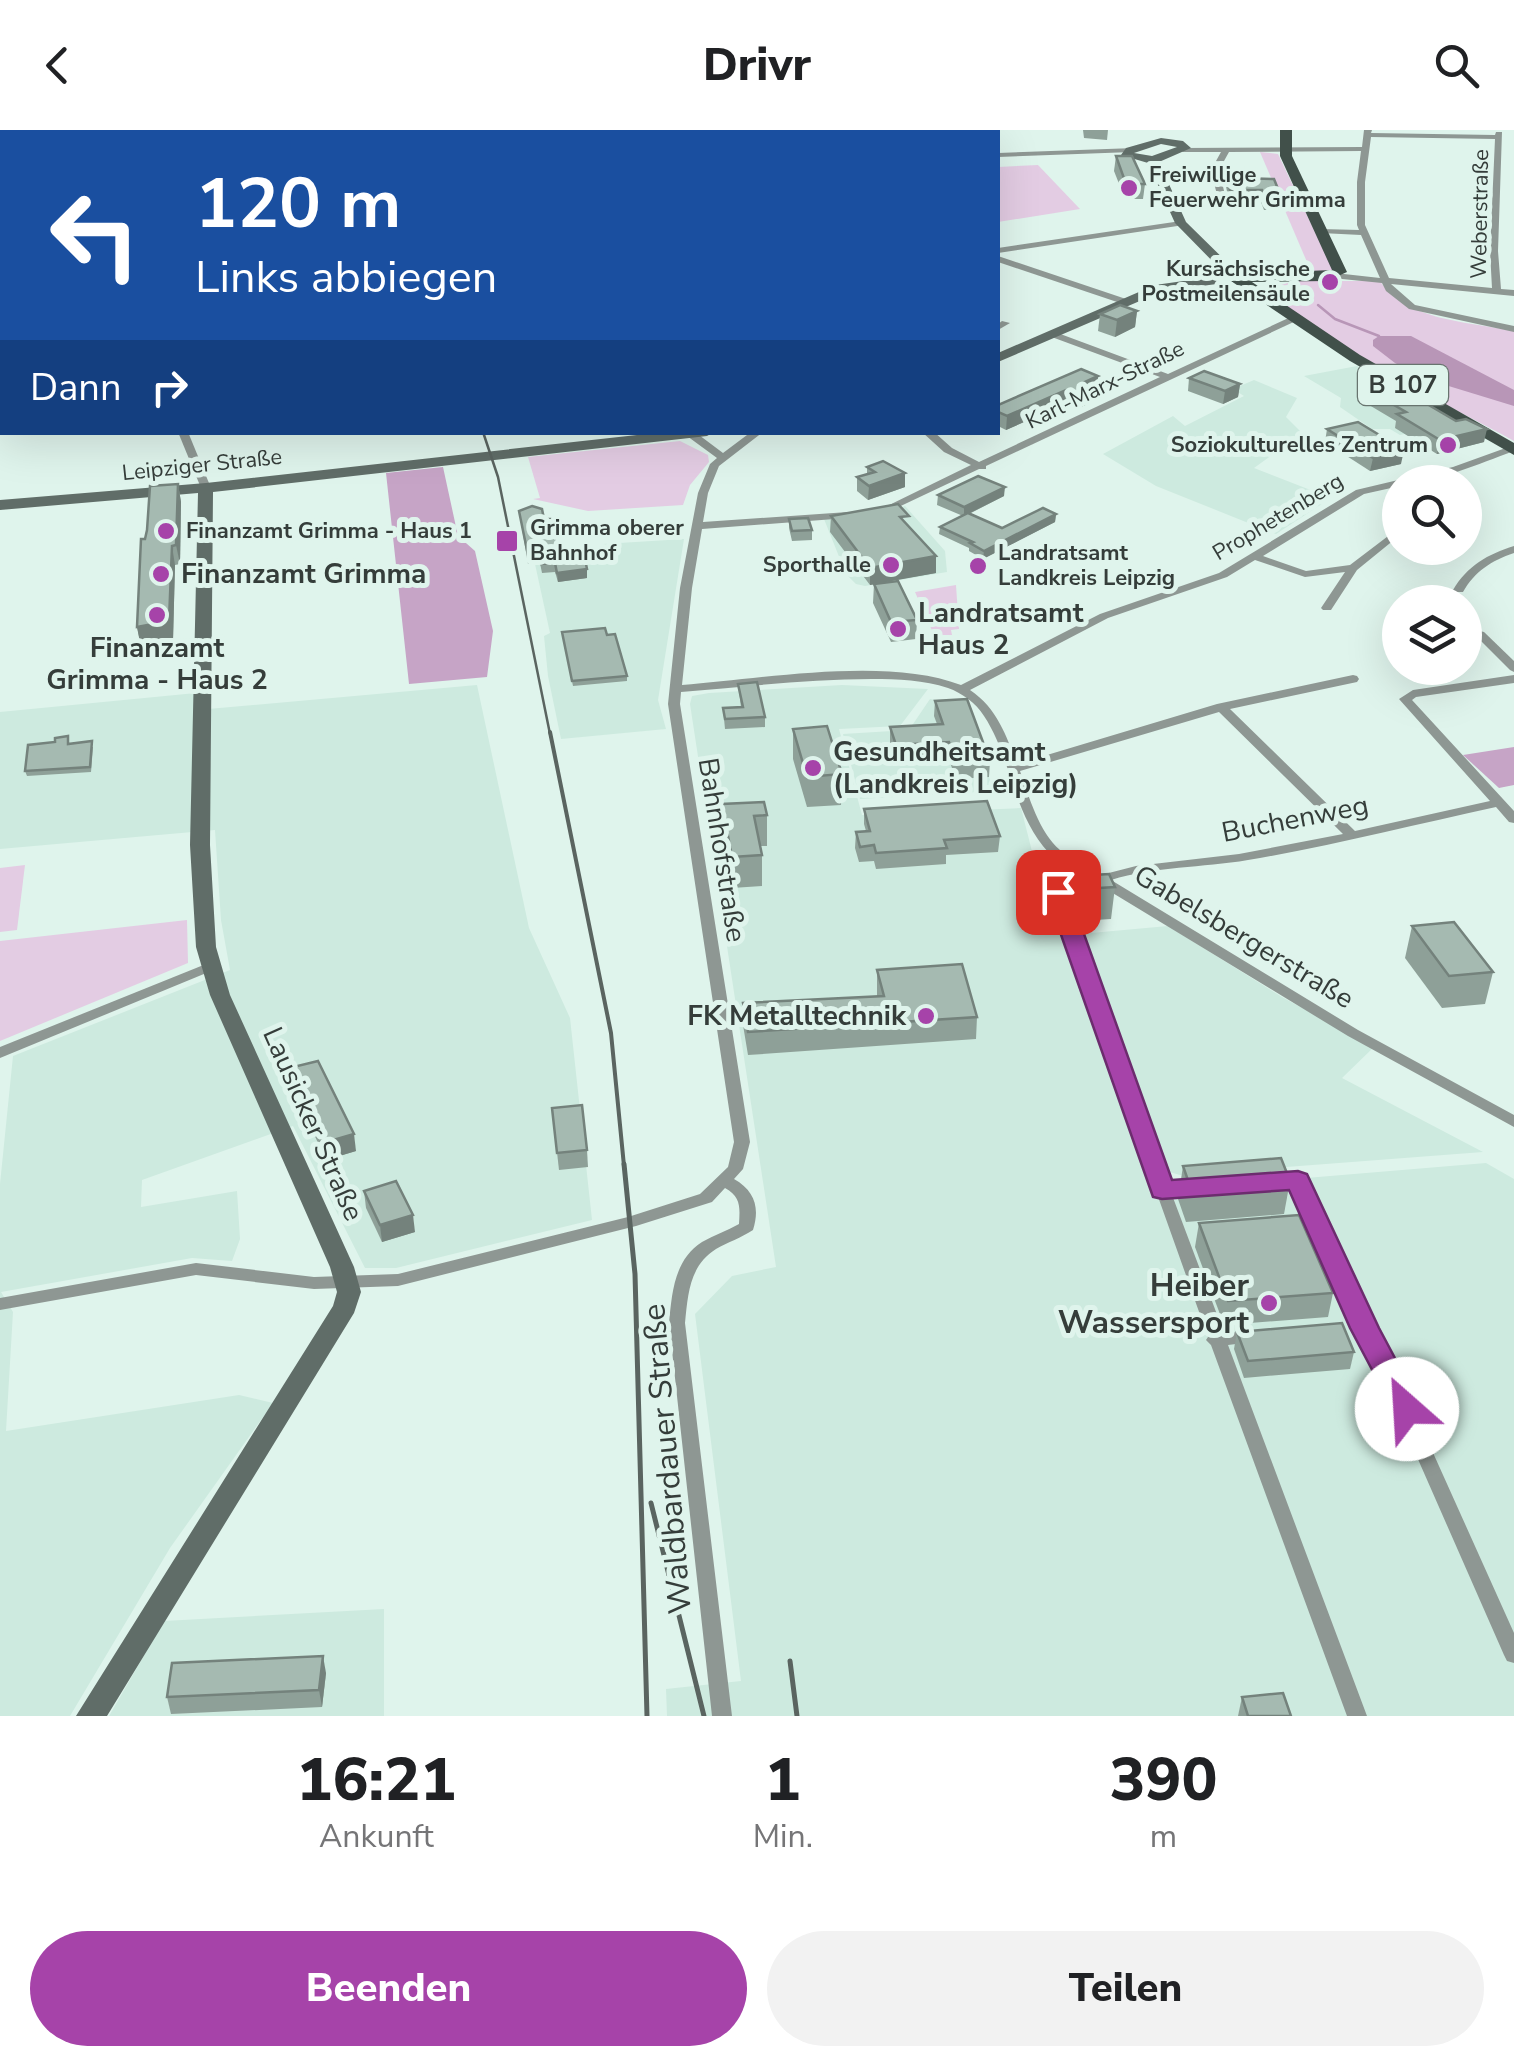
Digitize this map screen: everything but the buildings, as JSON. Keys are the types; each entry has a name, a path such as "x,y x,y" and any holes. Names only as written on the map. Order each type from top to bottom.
{"main road":[{"path":"1000,357 1173,284 1336,276 1340,272 1285,150 1286,130"},
{"path":"1162,136 1184,146 1183,150 1153,160 1130,152 1162,136"},
{"path":"1153,160 1182,223 1236,278"},
{"name":"B 107","path":"1236,278 1355,358 1514,449"},
{"path":"1266,298 1274,285 1290,278"},
{"name":"Leipziger Straße","path":"0,505 206,488 681,435"},
{"name":"Lausicker Straße","path":"206,488 200,845 204,927 211,966 234,1028 348,1284"},
{"path":"91,1716 346,1307 348,1284"}],"street":[{"path":"1514,135 1368,132 1360,198 1362,233 1390,289 1412,306 1514,329"},
{"name":"Weberstraße","path":"1497,292 1494,250 1499,134"},
{"path":"1183,150 1367,149"},
{"path":"1000,158 1072,150 1130,152"},
{"path":"1221,196 1215,170 1226,150"},
{"path":"1000,158 1130,152"},
{"path":"1000,251 1182,223"},
{"path":"1321,231 1362,233"},
{"path":"1000,260 1126,302"},
{"path":"1336,276 1514,294"},
{"name":"Karl-Marx-Straße","path":"698,526 889,509 1295,318"},
{"path":"1052,334 1168,378"},
{"path":"184,435 206,488"},
{"path":"701,435 722,457 754,435"},
{"path":"931,435 948,450 982,467"},
{"name":"Prophetenberg","path":"1465,465 1514,449"},
{"name":"Bahnhofstraße","path":"722,457 709,476 698,526 674,690 742,1142 735,1169 726,1182"},
{"name":"Prophetenberg","path":"961,690 1104,616 1196,586 1360,492 1382,487"},
{"path":"1327,608 1353,568 1382,545"},
{"path":"1461,585 1479,564 1514,550"},
{"path":"1254,556 1305,574 1353,568"},
{"path":"1482,636 1514,668"},
{"path":"674,690 897,677 961,690"},
{"path":"1014,769 1221,707 1353,678"},
{"path":"1514,678 1413,694 1406,699 1514,819"},
{"name":"Gabelsbergerstraße","path":"961,690 990,713 1038,834 1056,853 1320,1013 1514,1122"},
{"path":"1221,707 1352,835"},
{"name":"Buchenweg","path":"1102,879 1144,866 1235,859 1498,802"},
{"path":"1056,853 1049,871 1215,1340 1357,1716"},
{"path":"0,1054 211,966"},
{"path":"1259,1183 1298,1180 1355,1328 1396,1383 1514,1655"},
{"path":"0,1304 196,1270 348,1284 398,1280 662,1213 706,1198 726,1182"},
{"name":"Waldbardauer Straße","path":"722,1716 677,1322 681,1284 688,1266 701,1251 747,1226 748,1201 739,1189 726,1182"},
{"path":"1162,1190 1220,1186"},
{"path":"1215,1340 1271,1336"}],"shaded area":[{"path":"1260,152 1278,154 1333,270 1315,274 1307,262"},
{"path":"1038,165 1080,209 1000,222 1000,167"},
{"path":"1294,281 1380,281 1391,294 1422,312 1514,331 1514,441 1328,338 1276,296 1278,286"},
{"path":"1379,336 1411,336 1514,390 1514,406 1429,380 1395,363 1373,346 1373,340"},
{"path":"1357,366 1454,422 1400,435 1390,429 1372,429 1340,407 1341,398 1304,376"},
{"path":"1254,380 1297,398 1286,417 1302,433 1254,468 1331,498 1276,534 1156,486 1103,454 1173,416 1185,426 1244,396 1233,389"},
{"path":"680,441 708,455 709,462 690,485 683,505 588,511 533,499 540,498 528,457"},
{"path":"443,467 458,536 475,551 493,631 487,677 409,684 386,473"},
{"path":"905,506 945,551 947,572 865,586 856,584 846,574 824,519 883,513"},
{"path":"684,539 658,700 666,729 561,739 548,676 544,636 550,633 535,564 605,559 603,544"},
{"path":"956,585 959,629 951,630 952,635 934,635 915,592"},
{"path":"477,685 529,928 570,1018 592,1220 396,1268 365,1268 293,1126 142,1180 141,1207 237,1191 240,1239 232,1261 192,1258 1,1292 13,1312 6,1431 239,1395 273,1403 170,1548 70,1716 0,1716 0,1184 13,1056 230,970 221,920 215,830 0,849 0,712 196,693 197,710"},
{"path":"842,685 928,689 900,726 839,729 862,815 1021,808 1037,871 1049,871 1162,1190 1486,1163 1514,1179 1514,1716 667,1716 666,1689 741,1681 695,1314 732,1276 776,1267 690,704 692,696 709,693"},
{"path":"930,699 958,704 966,712 994,791 860,799 843,734 909,730"},
{"path":"1514,747 1514,785 1499,788 1463,755"},
{"path":"25,865 17,930 0,932 0,868"},
{"path":"187,920 188,963 0,1041 0,941"},
{"path":"1168,926 1282,997 1374,1047 1342,1078 1483,1152 1180,1175 1166,1171 1080,934"},
{"path":"384,1609 384,1716 109,1716 164,1621"}],"waterway":[{"path":"1318,305 1335,319 1379,336"}],"railway":[{"path":"484,435 498,477 550,734"},
{"path":"550,732 611,1033 624,1166"},
{"path":"624,1164 635,1274 647,1716"},
{"path":"651,1503 704,1716"},
{"path":"790,1661 797,1716"}],"place":[{"name":"Freiwillige Feuerwehr Grimma","path":"1129,188"},
{"name":"Kursächsische Postmeilensäule","path":"1330,282"},
{"name":"Soziokulturelles Zentrum","path":"1448,445"},
{"name":"Finanzamt Grimma - Haus 1","path":"166,531"},
{"name":"Grimma oberer Bahnhof","path":"507,541"},
{"name":"Sporthalle","path":"891,565"},
{"name":"Landratsamt Landkreis Leipzig","path":"978,566"},
{"name":"Finanzamt Grimma","path":"161,574"},
{"name":"Finanzamt Grimma - Haus 2","path":"157,615"},
{"name":"Landratsamt Haus 2","path":"898,629"},
{"name":"Gesundheitsamt (Landkreis Leipzig)","path":"813,768"},
{"name":"FK Metalltechnik","path":"926,1016"},
{"name":"Heiber Wassersport","path":"1269,1303"}],"route":[{"path":"1058,892 1162,1190 1298,1180 1364,1328 1407,1409"}]}
